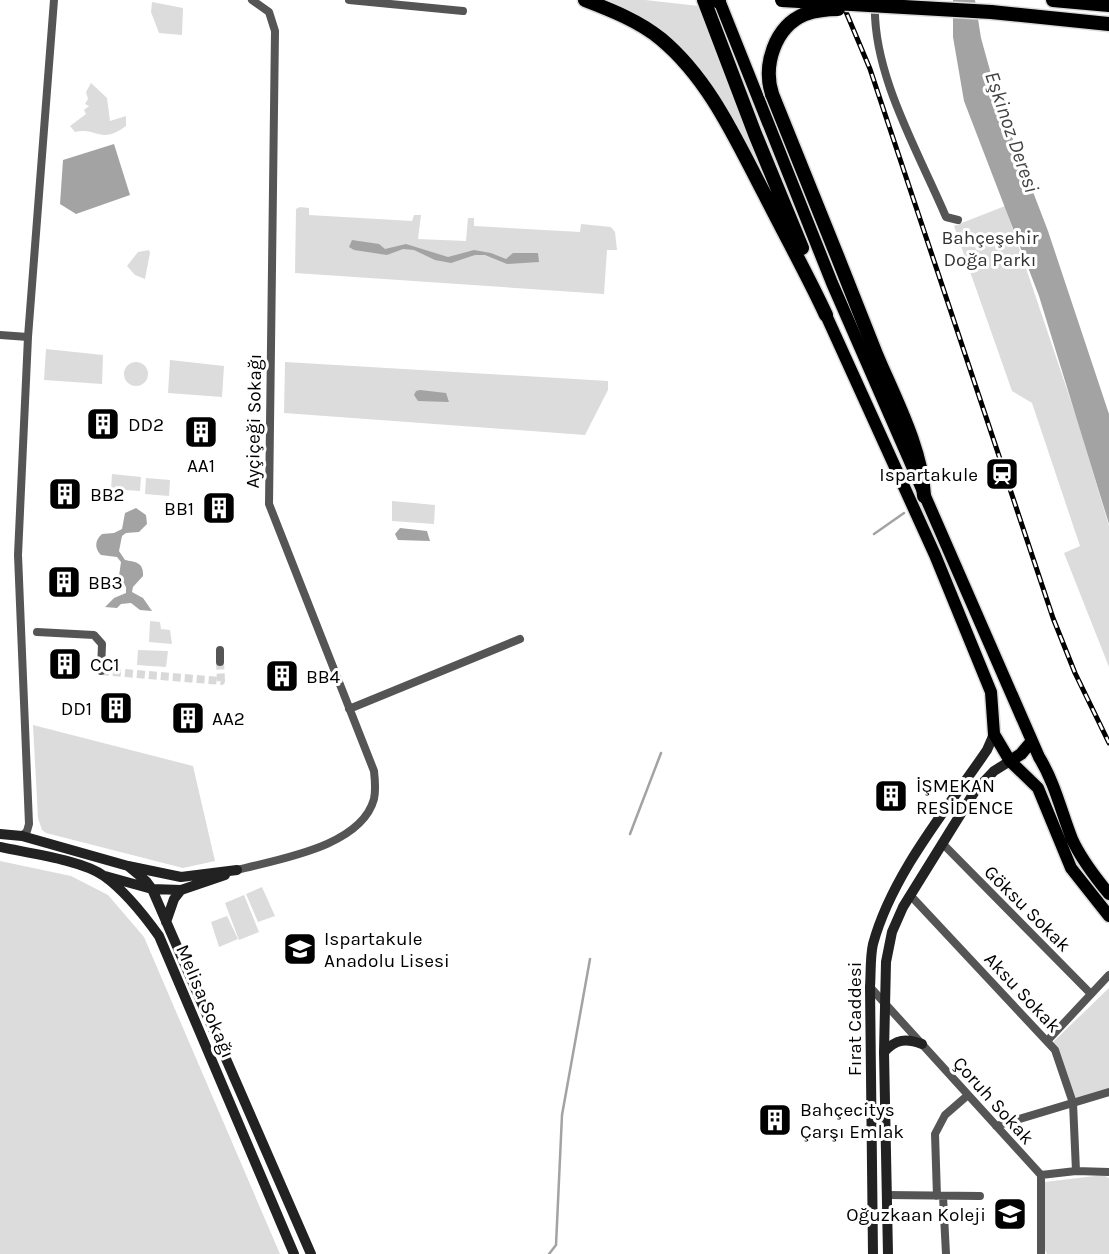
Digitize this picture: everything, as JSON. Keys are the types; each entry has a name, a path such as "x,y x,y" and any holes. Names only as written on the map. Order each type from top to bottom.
{"highway":[{"path":"585,0 637,23 658,37 675,51 706,88 826,315"},
{"path":"782,0 873,3 1109,24"},
{"path":"1053,0 1109,5"},
{"path":"715,1 755,134 822,293 826,315"},
{"path":"873,3 804,14 790,25 771,52 768,82 894,396 920,465 924,496"}],"main road":[{"path":"715,1 924,496 1032,741 1051,778 1073,841 1109,894"},
{"path":"826,315 935,555 991,692 993,734 1010,761 1038,788 1071,868 1109,916"},
{"path":"994,717 1001,706 1007,703 1017,704"},
{"path":"1010,761 1021,754 1032,741"}],"street":[{"path":"22,836 29,824 18,555 28,337 54,0"},
{"name":"Ayçiçeği Sokağı","path":"103,875 152,889 181,890 332,842 350,832 365,816 374,800 374,771 269,503 275,31 269,12 251,0"},
{"path":"349,0 463,11"},
{"path":"873,3 879,47 906,129 946,217 958,220"},
{"path":"0,335 28,337"},
{"path":"37,632 94,635 102,644 101,671"},
{"path":"349,709 520,639"},
{"path":"220,650 220,662"},
{"name":"Fırat Caddesi","path":"873,1254 870,987 872,947 888,901 899,880 987,750 993,734"},
{"name":"Fırat Caddesi","path":"890,1254 887,1239 884,1052 886,962 892,932 904,907 975,791 994,771 1010,761"},
{"path":"0,834 22,836 128,866 152,889"},
{"name":"Göksu Sokak","path":"942,843 1091,994"},
{"name":"Melisa Sokağı","path":"0,847 58,859 103,875 143,914 159,936 295,1254"},
{"name":"Ayçiçeği Sokağı","path":"128,866 181,877 237,870"},
{"name":"Melisa Sokağı","path":"152,889 311,1254"},
{"path":"166,922 174,899 181,890"},
{"name":"Aksu Sokak","path":"911,896 1048,1040 1055,1051 1073,1103 1076,1171"},
{"path":"1048,1040 1109,975"},
{"name":"Çoruh Sokak","path":"870,987 1041,1175"},
{"path":"884,1052 908,1039 922,1044"},
{"path":"996,1126 1109,1092"},
{"path":"946,1254 935,1134 945,1115 968,1095"},
{"path":"1039,1253 1041,1175 1076,1171 1109,1172"},
{"path":"886,1195 980,1196"}],"green space":[{"path":"609,0 645,0 699,6 764,180 720,96 693,63 655,27"},
{"path":"152,2 183,8 182,35 159,33 151,12"},
{"path":"91,83 107,98 110,121 126,116 126,126 118,132 105,135 75,132 70,126 86,114 84,110 89,106 85,104 88,99 86,92"},
{"name":"Bahçeşehir Doğa Parkı","path":"1005,206 1077,419 1109,526 1109,667 1064,553 1080,546 1032,403 1012,391 954,226"},
{"path":"309,208 309,215 412,221 414,215 421,215 418,239 466,241 468,218 474,218 474,226 580,232 581,224 611,227 615,232 617,250 607,250 604,294 295,273 296,209"},
{"path":"149,250 145,279 135,275 127,266 138,252"},
{"path":"46,349 103,355 102,384 44,380"},
{"path":"170,360 224,366 222,397 168,393"},
{"path":"136,362 147,369 148,374 141,385 136,386 125,379 124,374 131,363"},
{"path":"285,362 608,381 608,390 585,435 284,413"},
{"path":"112,474 141,477 140,491 111,489"},
{"path":"146,478 170,480 169,496 145,494"},
{"path":"392,501 435,505 434,524 392,521"},
{"path":"150,621 160,622 161,629 170,630 172,644 149,642"},
{"path":"138,650 168,651 166,667 137,665"},
{"path":"33,725 193,766 215,861 183,868 46,833 42,830 38,818"},
{"path":"0,861 71,876 108,895 144,937 280,1254 0,1254"},
{"path":"262,887 275,916 258,922 246,894"},
{"path":"244,895 259,932 239,940 225,903"},
{"path":"227,916 238,939 219,947 211,922"},
{"path":"1109,988 1109,1089 1075,1099 1052,1043"},
{"path":"1103,1175 1109,1178 1109,1254 1047,1254 1044,1248 1045,1182"}],"shaded area":[{"path":"953,0 975,0 981,38 999,103 1048,231 1109,414 1109,524 1039,296 964,101 953,37"},
{"path":"114,144 130,195 76,214 60,204 63,160"},
{"path":"352,240 379,244 385,249 406,244 448,257 474,250 506,259 513,253 538,253 539,262 507,264 485,255 475,255 451,263 435,260 414,250 403,249 387,255 354,250 349,247"},
{"path":"420,390 446,393 449,402 418,401 414,395"},
{"path":"136,508 146,515 147,524 139,532 122,536 119,551 125,560 142,568 143,576 132,592 143,598 152,611 140,610 131,603 121,604 117,608 105,607 114,598 126,593 126,587 119,576 121,562 117,557 101,555 96,547 97,541 102,534 122,529 125,513"},
{"path":"400,528 427,531 430,541 398,540 395,534"}],"waterway":[{"path":"874,534 904,513"},
{"path":"630,834 661,753"},
{"path":"549,1254 556,1245 562,1115 590,959"}],"tunnel":[{"path":"101,671 221,681 220,662"}],"railway":[{"path":"841,0 870,69 1053,618 1075,673 1109,743"}],"place":[{"name":"DD2","path":"103,424"},
{"name":"AA1","path":"201,432"},
{"name":"Ispartakule","path":"1002,474"},
{"name":"BB2","path":"65,494"},
{"name":"BB1","path":"219,508"},
{"name":"BB3","path":"64,582"},
{"name":"CC1","path":"65,664"},
{"name":"BB4","path":"282,676"},
{"name":"DD1","path":"116,708"},
{"name":"AA2","path":"188,718"},
{"name":"İŞMEKAN RESİDENCE","path":"891,796"},
{"name":"Ispartakule Anadolu Lisesi","path":"300,949"},
{"name":"Bahçecitys Çarşı Emlak","path":"775,1120"},
{"name":"Oğuzkaan Koleji","path":"1010,1214"}],"water label":[{"name":"Eşkinoz Deresi","path":"1012,132"}]}
